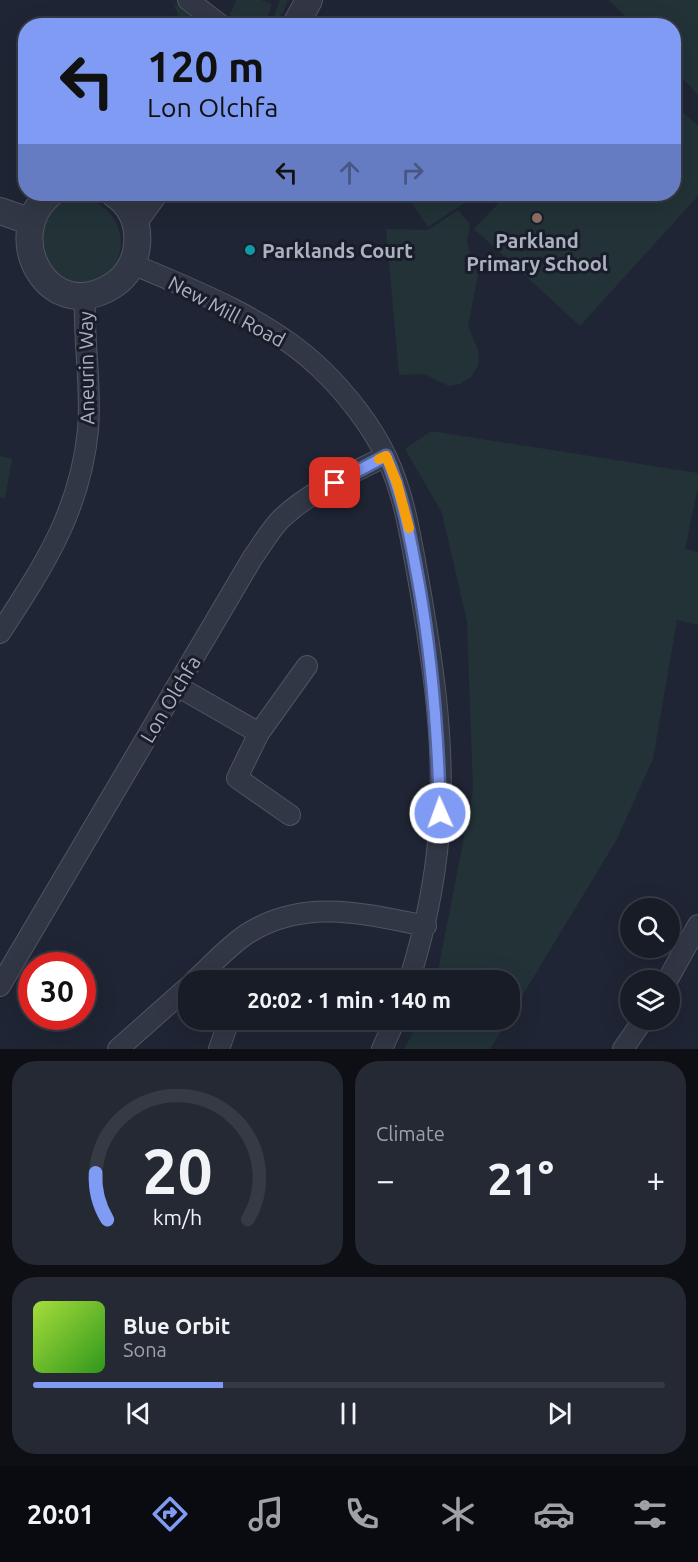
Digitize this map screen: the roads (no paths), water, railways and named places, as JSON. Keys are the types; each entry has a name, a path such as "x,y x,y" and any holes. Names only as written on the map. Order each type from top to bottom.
{"street":[{"path":"188,0 212,18"},
{"path":"299,18 309,0"},
{"path":"40,201 26,220 22,237 25,256 33,274 48,287 66,295 85,297 104,291 121,280 132,264 138,235 129,206 123,201"},
{"path":"135,220 149,201"},
{"path":"0,211 26,220"},
{"name":"New Mill Road","path":"132,264 246,317 296,348 329,379 368,425 386,456 397,483 408,521 427,630 438,724 440,813 426,926 413,970"},
{"name":"Aneurin Way","path":"0,633 52,551 70,514 88,430 85,297"},
{"name":"Lon Olchfa","path":"0,986 253,557 281,519 318,491 386,456"},
{"path":"290,815 237,778 259,733 307,666"},
{"path":"177,686 259,733"},
{"path":"206,970 248,933 276,919 304,911 350,912 426,926"},
{"path":"673,970 698,925"},
{"path":"118,1049 178,996"},
{"path":"219,1049 226,1030"},
{"path":"382,1049 391,1030"},
{"path":"623,1049 636,1030"}],"place":[{"name":"Parkland Primary School","path":"537,218"},
{"name":"Parklands Court","path":"250,250"}]}
